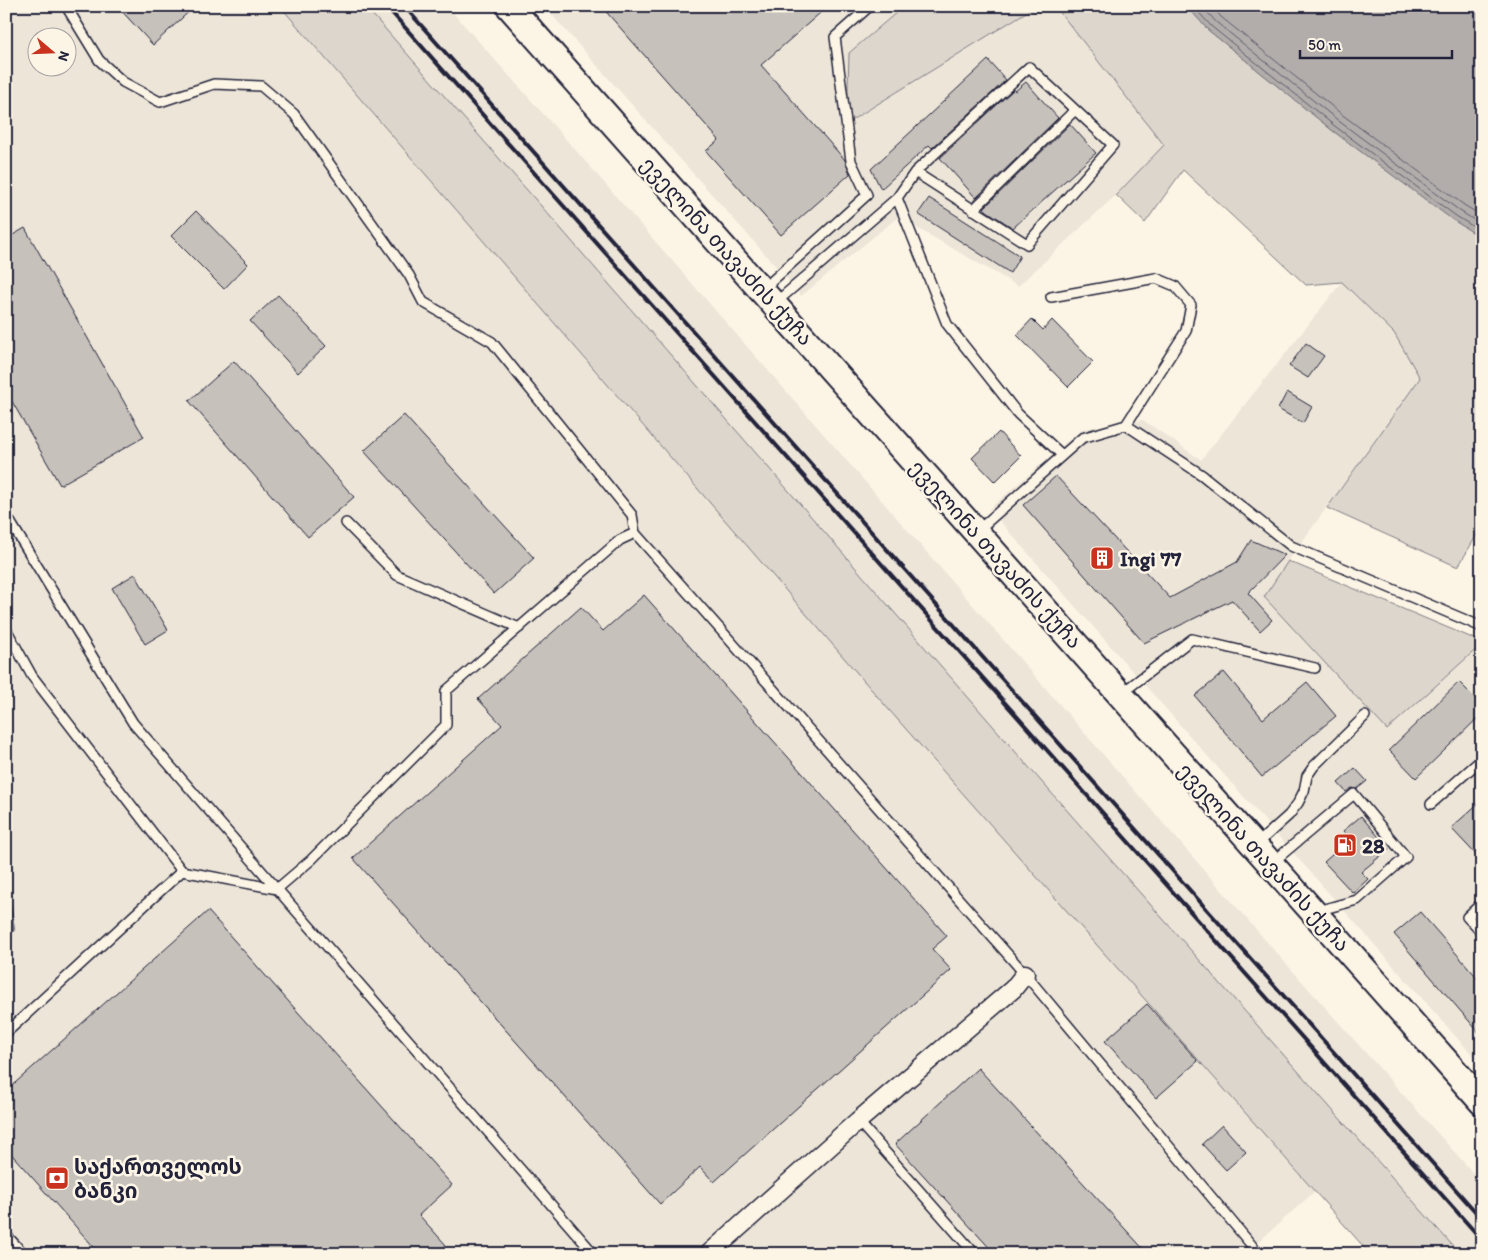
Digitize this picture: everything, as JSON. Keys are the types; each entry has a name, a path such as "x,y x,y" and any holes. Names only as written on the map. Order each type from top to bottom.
{"main road":[{"name":"ეველინა თავაძის ქუჩა","path":"509,6 1482,1102"}],"street":[{"path":"709,1254 858,1121 1013,989 1025,974"}],"lane":[{"path":"66,6 100,60 123,82 160,102 214,84 261,86 294,114 409,275 423,302 492,342 632,515 635,533 1025,974 1259,1254"},
{"path":"768,297 867,195 851,162 835,37 870,6"},
{"path":"768,297 897,198 915,172 1029,67 1113,145 1027,244 915,172"},
{"path":"973,210 1075,110"},
{"path":"897,198 947,324 1018,414 1062,456"},
{"path":"976,532 1082,438 1126,425 1186,331 1190,305 1175,286 1156,278 1051,297"},
{"path":"1126,425 1202,476 1291,546 1482,627"},
{"path":"6,515 133,723 594,1254"},
{"path":"346,523 397,575 519,628"},
{"path":"277,889 311,860 446,725 446,690 620,540 635,533"},
{"path":"6,629 32,676 182,871 277,889"},
{"path":"1120,694 1192,639 1315,668"},
{"path":"1262,855 1298,803 1304,792 1307,776 1314,766 1365,716"},
{"path":"1431,804 1482,759"},
{"path":"1262,855 1354,794 1406,857 1357,900 1314,912"},
{"path":"6,1033 182,871"},
{"path":"1482,903 1467,917 1482,933"},
{"path":"858,1121 975,1254"},
{"path":"6,1235 24,1254"}],"shaded area":[{"path":"6,6 280,6 890,711 1315,1191 1245,1254 19,1254 6,1240"},
{"path":"280,6 365,6 1040,780 1460,1254 1370,1254 890,711"},
{"path":"365,6 447,6 578,153 1273,949 1482,1183 1482,1254 1460,1254 1040,780"},
{"path":"544,6 904,6 849,53 848,123 1036,6 1055,6 1164,145 1116,195 1018,286 898,217 801,296"},
{"path":"904,6 1036,6 847,123 849,53"},
{"path":"1055,6 1187,6 1208,30 1333,131 1453,220 1482,238 1482,526 1458,567 1327,508 1420,378 1394,333 1342,282 1306,285 1183,170 1145,223 1116,195 1164,145"},
{"path":"1342,282 1394,332 1420,378 1264,597 1387,730 1482,644 1482,1066 989,509 1082,429 1143,420 1201,460"},
{"path":"1288,561 1482,642 1482,644 1387,730 1264,597"}],"water":[{"path":"1187,6 1476,6 1482,13 1482,238 1453,220 1333,131 1208,30"}],"building":[{"path":"117,6 195,6 153,45"},
{"path":"601,6 828,6 761,65 845,160 850,174 781,235 706,151 719,140"},
{"path":"988,60 1006,80 932,148 929,145 881,189 871,169"},
{"path":"1026,82 1058,118 976,198 940,158 1014,89 1015,91"},
{"path":"1070,124 1096,153 1013,228 987,211 984,208"},
{"path":"929,198 1020,256 1010,273 918,214"},
{"path":"196,211 248,264 224,289 171,236"},
{"path":"25,228 144,437 60,485 6,391 6,239"},
{"path":"278,295 326,346 298,373 250,321"},
{"path":"1032,319 1043,330 1052,320 1093,362 1068,387 1017,335"},
{"path":"1306,343 1324,356 1308,378 1289,366"},
{"path":"234,361 354,497 308,537 189,401"},
{"path":"1287,392 1312,407 1303,423 1278,409"},
{"path":"404,415 534,558 494,594 364,451"},
{"path":"999,432 1021,456 995,482 972,458"},
{"name":"Ingi 77","path":"1056,476 1170,598 1237,562 1251,540 1285,555 1248,593 1272,620 1260,631 1232,600 1144,643 1023,505"},
{"path":"135,574 168,630 145,644 112,588"},
{"path":"644,595 947,936 932,949 951,970 714,1182 700,1167 660,1204 353,858 502,725 478,699 581,607 603,631"},
{"path":"1224,672 1263,719 1307,682 1336,716 1262,777 1195,696"},
{"path":"1459,682 1482,705 1482,714 1416,778 1389,750"},
{"path":"1355,768 1367,781 1357,789 1352,788 1346,792 1338,783"},
{"path":"1482,800 1482,861 1451,828"},
{"path":"1361,816 1389,849 1361,872 1368,879 1353,893 1324,862 1350,839 1343,831"},
{"path":"208,911 452,1185 419,1215 446,1245 436,1254 100,1254 6,1148 6,1091"},
{"path":"1420,912 1482,983 1482,1036 1394,934"},
{"path":"1147,1004 1198,1061 1156,1098 1105,1041"},
{"path":"978,1068 1148,1254 995,1254 895,1144"},
{"path":"1222,1125 1246,1152 1226,1170 1202,1144"}],"waterway":[{"path":"6,888 12,929"}],"railway":[{"path":"386,6 1482,1240"},
{"path":"404,6 1482,1219"}],"place":[{"name":"Ingi 77","path":"1102,558"},
{"name":"28","path":"1345,845"},
{"name":"საქართველოს ბანკი","path":"57,1178"}]}
